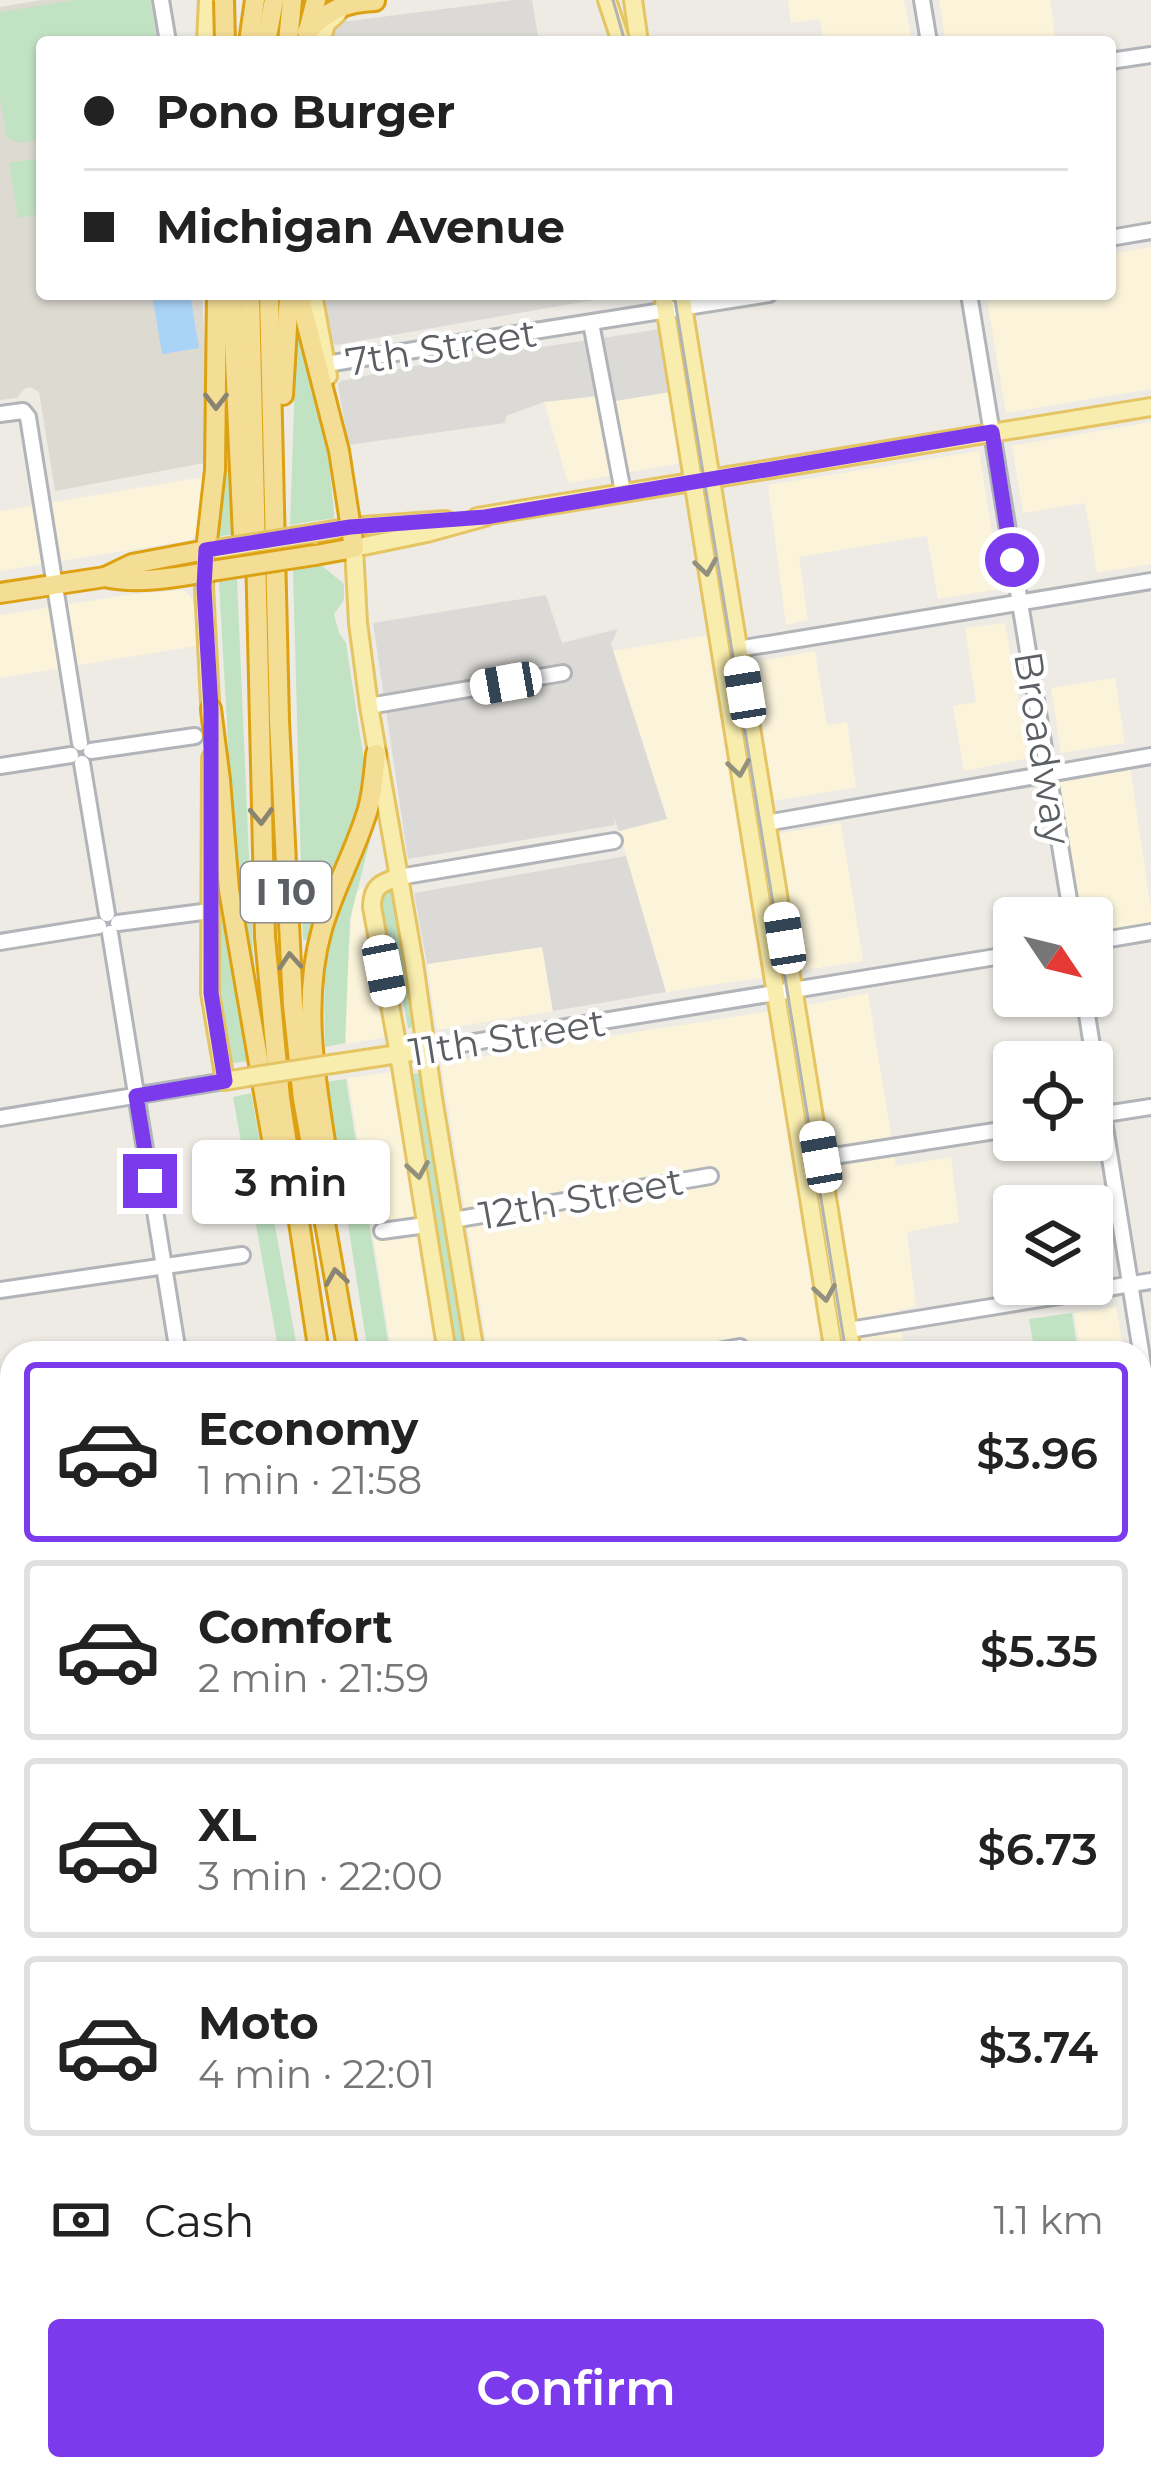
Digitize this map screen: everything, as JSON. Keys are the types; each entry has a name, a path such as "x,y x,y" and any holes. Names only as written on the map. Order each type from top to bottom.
{"highway":[{"path":"224,0 225,36"},
{"path":"226,36 233,0"},
{"path":"250,36 255,0"},
{"path":"267,36 274,0"},
{"path":"289,36 292,0"},
{"path":"311,36 316,0"},
{"path":"313,36 335,8 375,1"},
{"path":"0,593 105,577 132,564 212,550 213,300"},
{"path":"232,300 242,529 258,700"},
{"name":"I 10","path":"250,300 265,937 280,1098 317,1341"},
{"name":"I 10","path":"268,300 280,744 293,1005 303,1099 346,1341"},
{"path":"274,441 283,399 289,300"},
{"path":"105,577 121,580 211,571 354,548 339,451 301,300"},
{"path":"211,709 229,890 246,994 289,1234 307,1284"},
{"path":"323,1202 329,1167 317,1094 313,983 326,919 369,805 376,754"}],"main road":[{"path":"206,36 208,0"},
{"path":"375,1 387,0"},
{"path":"607,0 619,36"},
{"path":"633,0 638,36"},
{"path":"314,300 339,451"},
{"path":"673,302 785,992 821,1157 851,1341"},
{"path":"473,1341 368,706 354,548 485,517 623,492 1151,407"},
{"path":"702,480 738,650 766,823 832,1341"},
{"path":"225,1081 211,993 212,550 350,527 485,517"},
{"path":"399,877 377,885 372,907 445,1341"},
{"name":"11th Street","path":"225,1081 425,1050"}],"street":[{"path":"161,0 167,36"},
{"path":"922,0 927,36"},
{"path":"1116,60 1151,55"},
{"path":"1116,237 1151,231"},
{"name":"Broadway","path":"970,300 1068,897"},
{"name":"7th Street","path":"326,364 591,323 673,302"},
{"path":"591,323 623,492"},
{"path":"0,414 25,412 28,417 176,1341"},
{"path":"738,650 1151,580"},
{"path":"368,706 563,673"},
{"path":"0,766 195,736"},
{"path":"766,823 1151,756"},
{"path":"399,877 614,841"},
{"path":"0,942 211,911"},
{"path":"1113,938 1151,932"},
{"name":"11th Street","path":"425,1050 993,957"},
{"name":"11th Street","path":"0,1118 225,1081"},
{"path":"1113,1113 1151,1107"},
{"path":"821,1157 993,1131"},
{"path":"1107,1161 1140,1341"},
{"name":"12th Street","path":"453,1220 710,1176"},
{"name":"12th Street","path":"382,1231 426,1225"},
{"path":"0,1291 242,1255"},
{"path":"849,1330 1151,1281"}],"shaded area":[{"path":"41,0 154,0 159,36 36,36 36,300 202,300 204,463 55,491 39,392 30,387 17,398 0,400 0,7"},
{"path":"532,0 538,36 331,36 342,22"},
{"path":"788,0 904,0 911,36 823,36 820,19 791,23"},
{"path":"939,0 1050,0 1055,36 945,36"},
{"path":"1151,247 1151,389 1006,413 987,300 1116,300 1116,253"},
{"path":"325,300 594,300 336,345"},
{"path":"660,329 670,392 615,401 603,338"},
{"path":"589,340 598,396 544,402 506,416 505,423 348,445 341,381"},
{"path":"670,392 682,463 568,483 544,402 598,396 605,423 618,420 615,401"},
{"path":"1151,422 1151,564 1097,573 1085,503 1023,513 1012,446"},
{"path":"979,451 1001,589 938,599 927,536 799,557 808,620 786,625 768,485"},
{"path":"203,477 199,531 191,540 0,571 0,511"},
{"path":"182,590 196,608 196,646 0,678 0,615"},
{"path":"546,595 562,643 618,629 611,644 667,819 619,831 613,816 615,825 408,859 373,623"},
{"path":"1005,623 1029,758 964,771 953,706 976,702 965,628"},
{"path":"709,635 766,977 666,992 619,831 667,818 613,651"},
{"path":"815,651 827,725 847,722 856,787 774,801 750,663"},
{"path":"1115,678 1125,743 1061,753 1051,688"},
{"path":"1129,760 1151,932 1113,938 1113,897 1068,897 1048,775"},
{"path":"841,823 863,961 798,971 777,834"},
{"path":"626,856 666,992 553,1011 542,947 427,964 414,893"},
{"path":"362,887 385,1035 346,1044 353,903"},
{"path":"542,947 553,1011 437,1030 427,964"},
{"path":"868,993 896,1166 951,1157 959,1222 907,1232 916,1307 898,1310 903,1341 857,1341 831,1142 804,1006"},
{"path":"770,1011 824,1341 486,1341 441,1063"},
{"path":"391,1072 435,1341 390,1341 348,1078"},
{"path":"1116,1307 1122,1341 1079,1341 1074,1313"}],"green space":[{"path":"73,0 150,0 156,36 36,36 36,141 19,143 7,138 0,98 0,12"},
{"path":"36,159 36,215 18,218 9,163"},
{"path":"297,320 327,446 334,518 290,525"},
{"path":"228,394 234,534 218,537 225,401"},
{"path":"321,565 344,584 344,600 334,614 346,643 366,793 314,940 303,940 293,570"},
{"path":"237,579 256,985 252,985 235,866 219,582"},
{"path":"372,833 350,919 345,1043 325,1047 325,979 332,934"},
{"path":"389,889 396,894 415,1027 408,1028 393,971 381,895"},
{"path":"225,916 251,1061 232,1063 220,985 220,919"},
{"path":"419,1073 433,1126 468,1341 454,1341 412,1074"},
{"path":"346,1079 388,1341 366,1341 326,1082"},
{"path":"251,1093 296,1341 277,1341 233,1097"},
{"path":"1072,1313 1076,1341 1033,1341 1029,1319"}],"water":[{"path":"153,300 191,300 199,348 162,354"}],"tram line":[{"path":"613,0 623,36"},
{"path":"675,300 844,1341"}],"route":[{"path":"150,1181 136,1096 225,1081 211,993 206,550 350,527 485,517 992,432 1012,560"}]}
